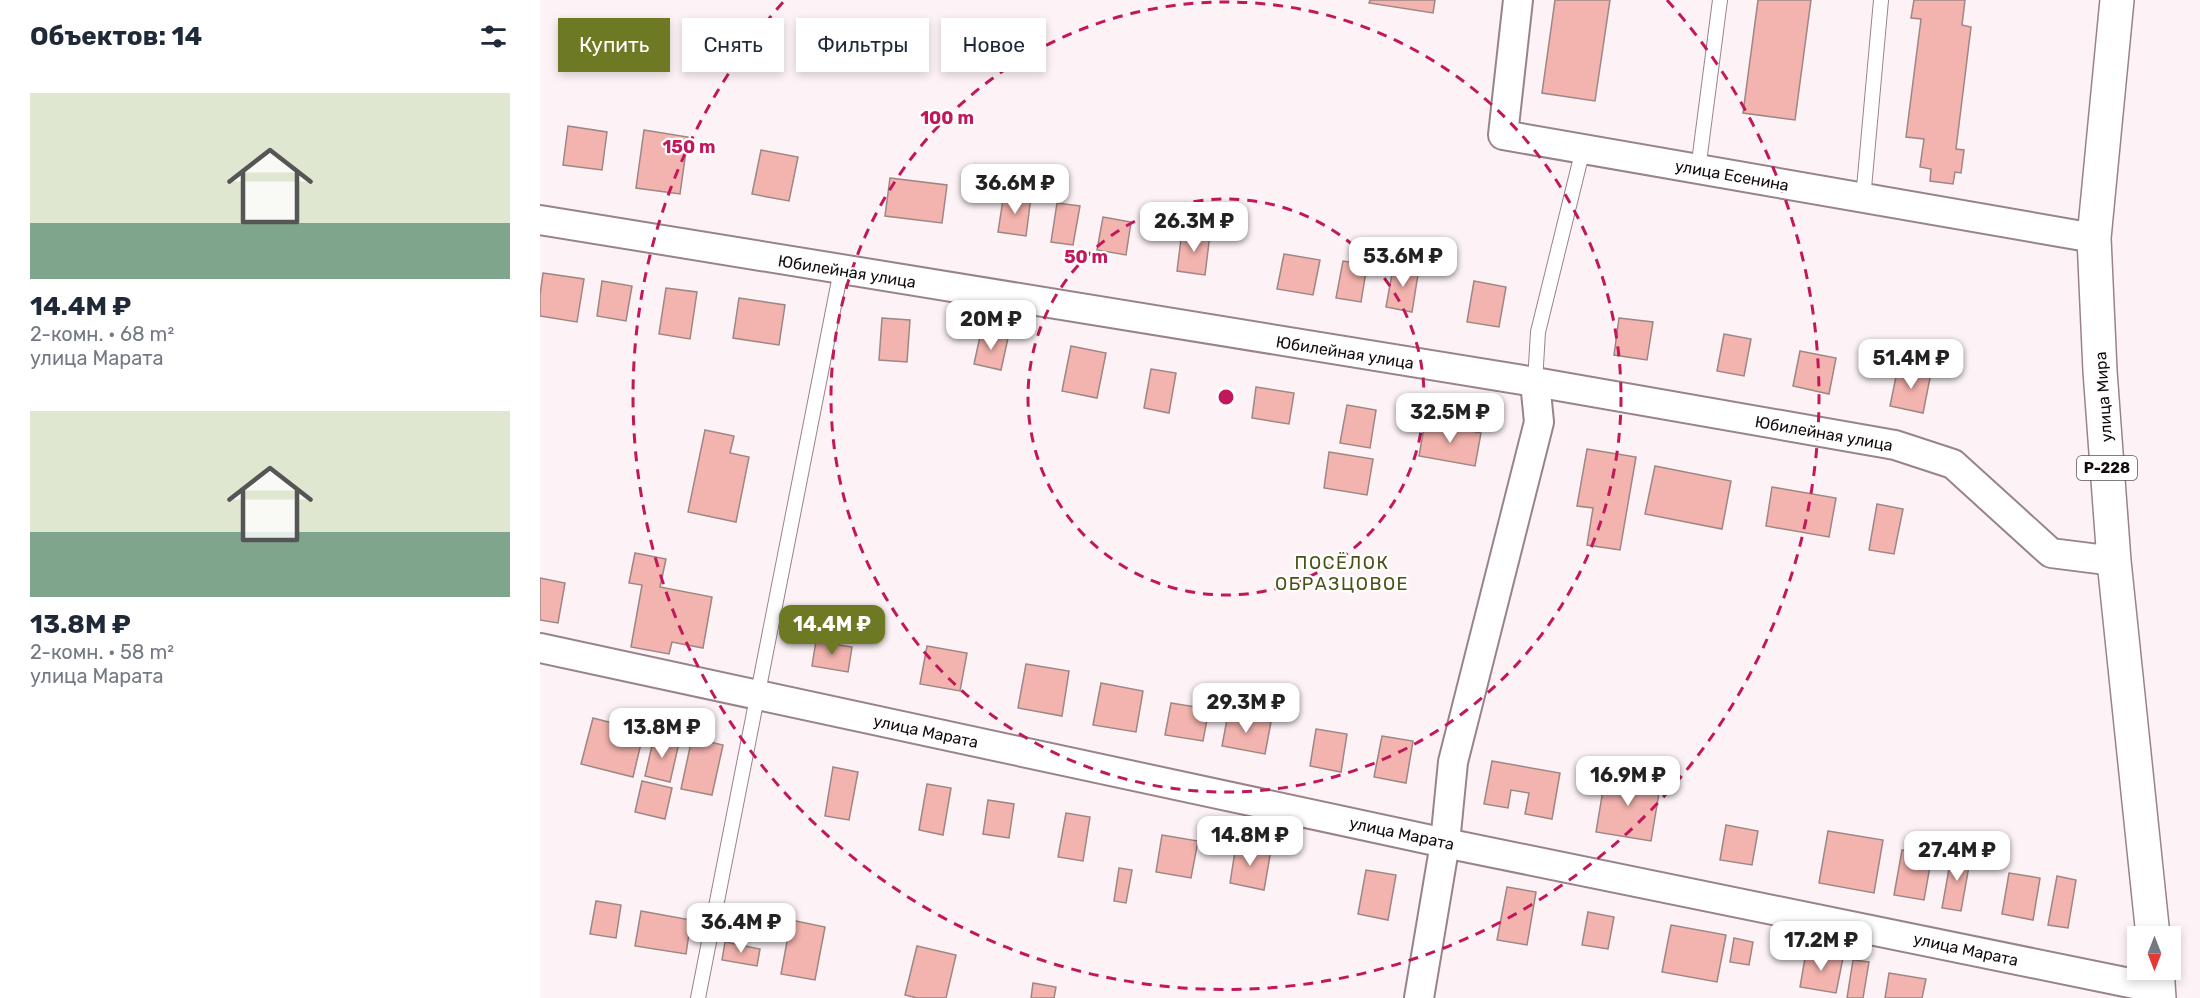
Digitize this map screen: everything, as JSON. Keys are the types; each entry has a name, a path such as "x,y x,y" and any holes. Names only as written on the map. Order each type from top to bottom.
{"main road":[{"name":"улица Мира","path":"2117,0 2094,238 2100,371 2114,561 2152,926"}],"street":[{"name":"улица Есенина","path":"1518,0 1503,135 2094,238"},
{"name":"Юбилейная улица","path":"540,220 1535,382 1895,445 1953,464 2051,553 2114,561"},
{"path":"1419,998 1445,843 1453,762 1539,422 1535,382"},
{"name":"улица Марата","path":"540,648 1445,843 2158,985"}],"lane":[{"path":"1698,170 1720,0"},
{"path":"1863,199 1881,0"},
{"path":"1535,382 1538,332 1583,149"},
{"path":"698,998 841,270"}],"building":[{"path":"1370,0 1435,0 1433,13 1369,3"},
{"path":"1555,0 1610,0 1595,101 1542,93"},
{"path":"1758,0 1811,0 1795,120 1743,113"},
{"path":"1914,0 1965,0 1962,25 1971,27 1956,149 1964,150 1961,173 1955,172 1953,184 1930,181 1931,169 1920,167 1924,139 1906,137 1921,19 1911,18"},
{"path":"568,126 607,132 602,170 563,165"},
{"path":"644,130 688,137 680,194 636,188"},
{"path":"761,150 798,157 789,201 752,194"},
{"path":"890,178 947,185 942,223 885,216"},
{"path":"1004,193 1031,197 1026,236 998,232"},
{"path":"1057,203 1080,206 1073,245 1051,242"},
{"path":"1103,217 1131,222 1126,255 1097,250"},
{"path":"1182,231 1210,234 1205,275 1177,271"},
{"path":"1284,254 1320,260 1313,295 1277,289"},
{"path":"1343,261 1367,265 1361,302 1336,298"},
{"path":"1394,263 1419,268 1412,312 1386,307"},
{"path":"543,273 584,279 577,322 540,316"},
{"path":"602,281 632,286 626,321 597,316"},
{"path":"1474,281 1506,287 1499,327 1467,322"},
{"path":"666,288 697,292 690,339 659,334"},
{"path":"739,298 785,305 779,345 733,338"},
{"path":"882,318 910,320 907,362 879,360"},
{"path":"1619,318 1653,322 1647,360 1614,355"},
{"path":"981,332 1008,338 1001,370 974,364"},
{"path":"1724,334 1751,339 1744,376 1717,371"},
{"path":"1071,346 1106,353 1097,398 1062,391"},
{"path":"1800,351 1836,358 1829,394 1793,386"},
{"path":"1898,367 1931,373 1923,413 1890,406"},
{"path":"1151,369 1176,373 1169,413 1144,408"},
{"path":"1256,387 1294,393 1289,424 1252,418"},
{"path":"1347,405 1376,410 1370,448 1340,443"},
{"path":"1425,422 1481,433 1475,466 1419,456"},
{"path":"705,430 734,436 730,453 749,457 736,522 688,512"},
{"path":"1587,449 1636,457 1620,550 1587,545 1593,508 1577,506"},
{"path":"1329,452 1373,459 1367,495 1324,488"},
{"path":"1655,466 1731,481 1722,529 1645,514"},
{"path":"1772,487 1836,498 1829,537 1766,526"},
{"path":"1877,504 1903,509 1894,554 1869,550"},
{"path":"635,553 666,559 660,587 712,597 703,648 672,642 669,654 631,647 642,585 629,583"},
{"path":"540,578 565,583 558,623 540,620"},
{"path":"816,641 852,647 848,672 812,666"},
{"path":"927,646 967,653 960,691 920,684"},
{"path":"1026,664 1069,671 1062,716 1018,708"},
{"path":"1101,683 1143,691 1136,732 1093,725"},
{"path":"1171,703 1209,709 1203,741 1165,735"},
{"path":"1228,714 1271,722 1265,754 1222,746"},
{"path":"593,718 644,731 633,777 581,764"},
{"path":"1316,729 1347,734 1341,772 1310,766"},
{"path":"1382,736 1413,741 1406,783 1374,777"},
{"path":"654,737 679,743 670,782 645,776"},
{"path":"692,738 723,745 712,795 681,789"},
{"path":"1492,761 1560,773 1552,819 1525,814 1529,793 1511,790 1508,808 1484,804"},
{"path":"833,767 858,772 849,820 825,816"},
{"path":"1606,772 1661,781 1651,841 1596,832"},
{"path":"642,781 672,788 665,819 635,812"},
{"path":"927,784 951,788 943,835 919,830"},
{"path":"988,800 1014,804 1009,838 983,834"},
{"path":"1066,813 1090,817 1083,861 1058,857"},
{"path":"1726,825 1758,831 1752,865 1720,860"},
{"path":"1828,831 1883,840 1874,893 1819,883"},
{"path":"1162,835 1198,841 1191,878 1156,872"},
{"path":"1236,845 1271,850 1264,890 1230,883"},
{"path":"1902,850 1932,855 1924,900 1894,895"},
{"path":"1952,852 1971,855 1961,911 1942,908"},
{"path":"1119,868 1132,870 1126,903 1114,901"},
{"path":"1366,870 1396,875 1388,920 1358,914"},
{"path":"2009,873 2040,878 2033,920 2002,914"},
{"path":"2057,876 2076,880 2068,928 2048,925"},
{"path":"1507,887 1536,892 1527,945 1497,940"},
{"path":"596,901 621,905 616,938 590,934"},
{"path":"641,911 691,920 686,954 635,946"},
{"path":"1588,912 1614,917 1608,949 1582,945"},
{"path":"791,920 825,927 815,980 781,974"},
{"path":"1671,925 1726,935 1717,982 1662,972"},
{"path":"1734,938 1753,942 1749,965 1730,962"},
{"path":"725,942 760,949 757,966 722,960"},
{"path":"917,946 956,955 946,998 917,998 905,995"},
{"path":"1806,952 1843,958 1836,993 1800,987"},
{"path":"1853,960 1869,962 1863,998 1847,998"},
{"path":"1889,973 1926,979 1922,998 1885,998"},
{"path":"1033,983 1056,987 1054,998 1031,998"}],"district":[{"name":"ПОСЁЛОК ОБРАЗЦОВОЕ","path":"1342,573"}]}
